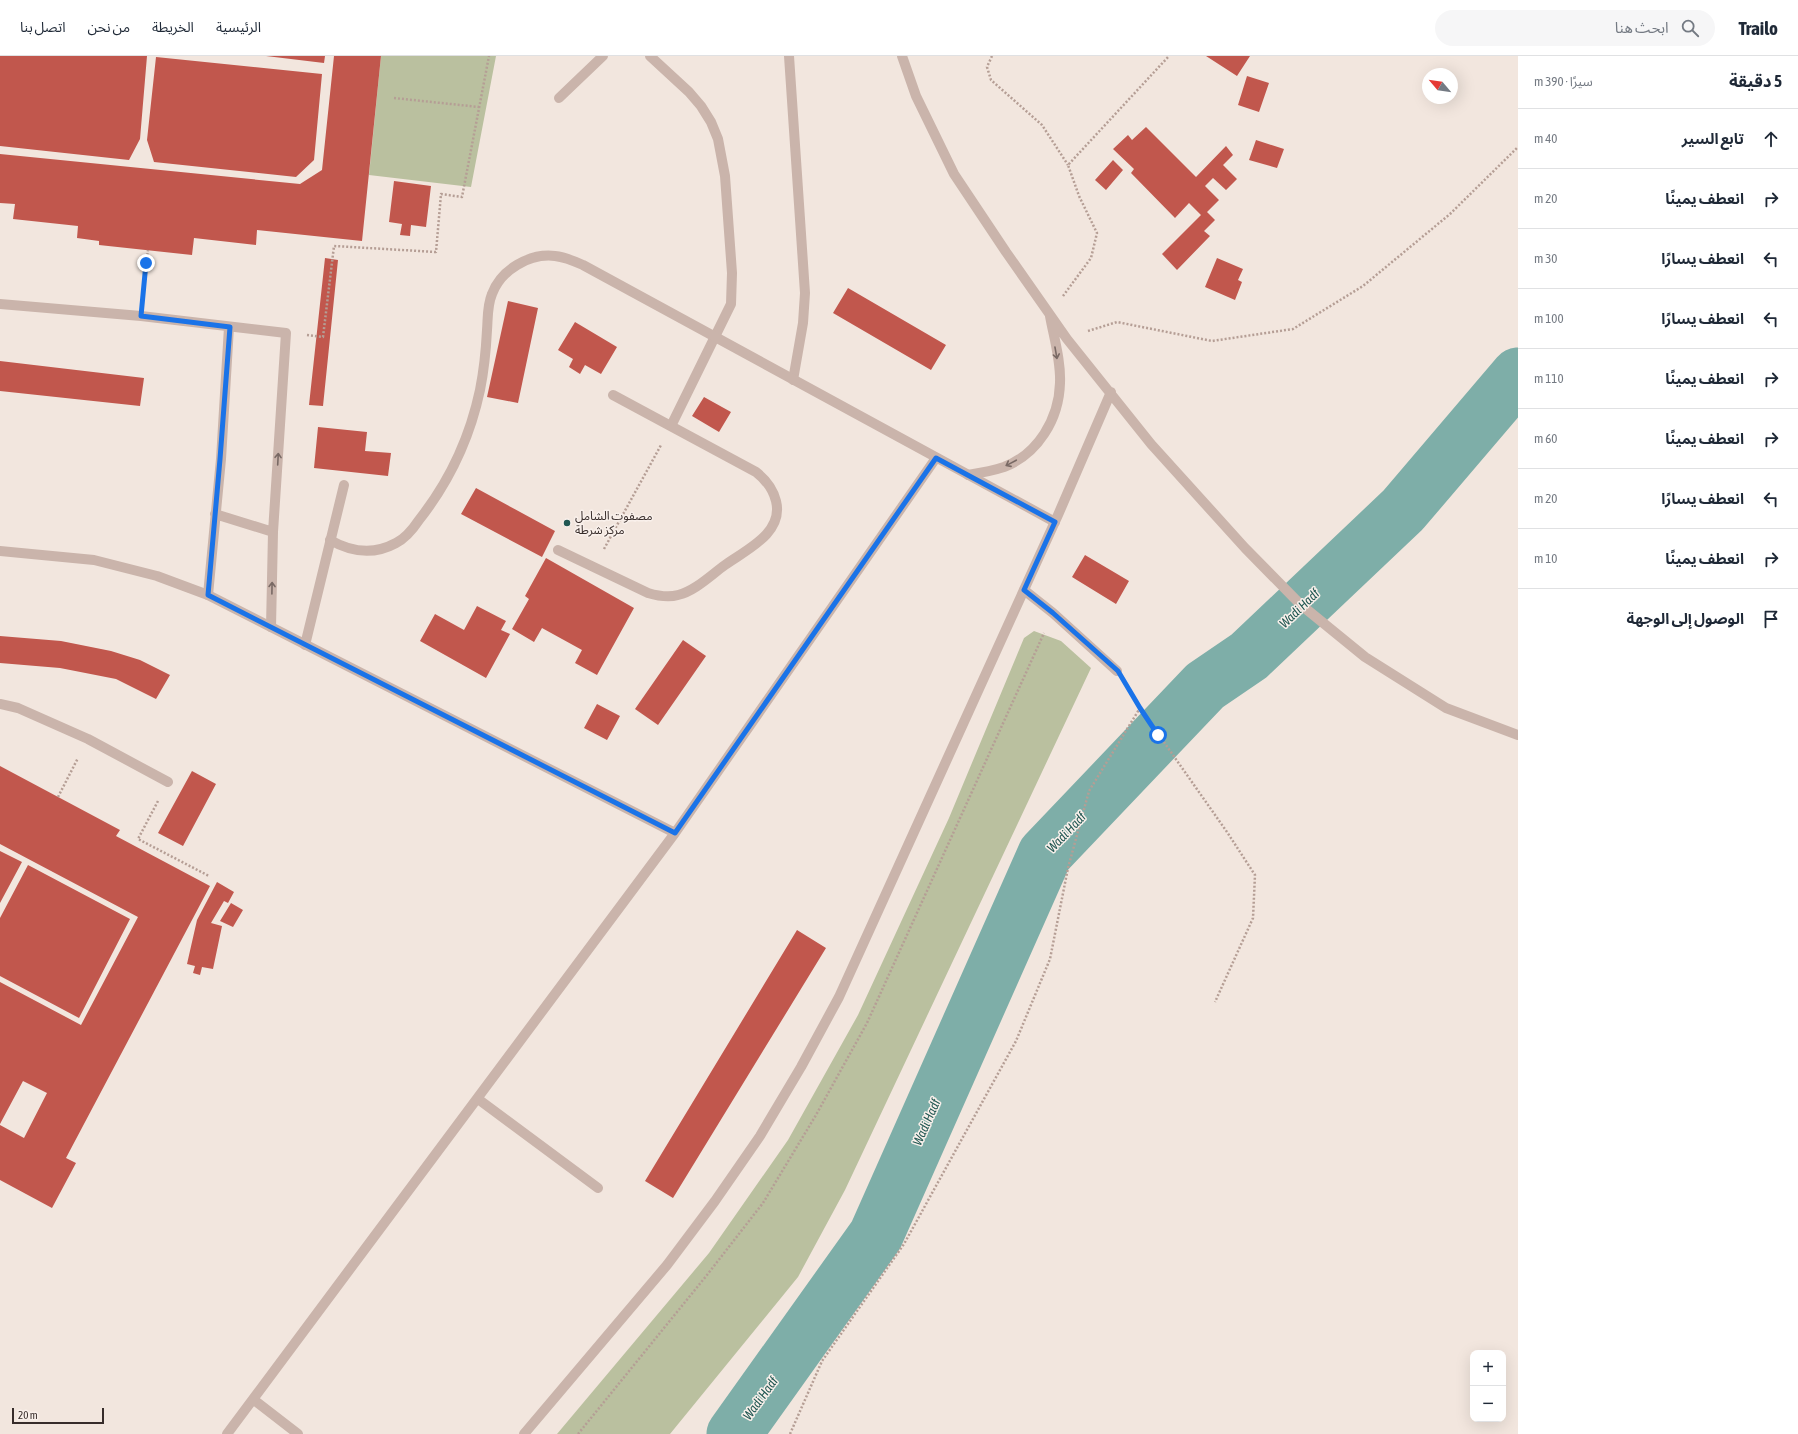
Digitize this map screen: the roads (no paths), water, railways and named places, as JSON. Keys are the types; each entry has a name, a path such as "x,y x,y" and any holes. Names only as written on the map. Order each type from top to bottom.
{"street":[{"path":"559,98 603,56"},
{"path":"650,56 689,92 701,106 711,122 718,139 723,158 732,289 731,304 671,426"},
{"path":"789,56 805,294 803,323 793,380"},
{"path":"902,56 916,96 954,174 1049,314 1151,444 1245,548 1300,604 1365,657 1446,708 1518,735"},
{"path":"330,540 343,547 356,551 384,549 397,543 408,534 428,509 446,481 472,421 481,383 485,357 488,309 492,294 500,280 511,269 524,261 538,256 554,256 569,259 1055,522"},
{"path":"0,304 141,316 286,333 273,532 271,627"},
{"path":"968,475 1004,467 1020,458 1034,447 1045,433 1054,417 1059,400 1060,382 1049,314"},
{"path":"208,595 230,327"},
{"path":"524,1434 682,1246 760,1136 793,1081 839,997 1055,522 1111,392"},
{"path":"558,550 653,594 678,596 696,586 766,536 775,523 778,515 776,498 768,483 762,477 613,395"},
{"path":"227,1434 254,1400 675,833 936,458"},
{"path":"305,645 344,485"},
{"path":"215,514 273,532"},
{"path":"0,550 94,560 157,576 208,595 675,833"},
{"path":"1024,590 1053,613 1118,671"},
{"path":"0,704 18,708 88,739 168,782"},
{"path":"478,1099 598,1188"},
{"path":"254,1400 298,1434"}],"waterway":[{"name":"Wadi Hadf","path":"734,1434 876,1235 1045,854 1205,686 1249,656 1403,510 1518,375"}],"place":[{"name":"مصفوت الشامل مركز شرطة","path":"567,523"}]}
